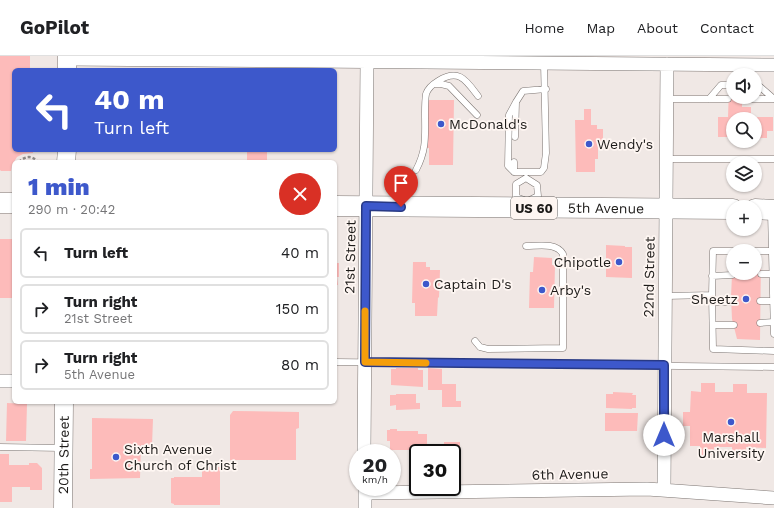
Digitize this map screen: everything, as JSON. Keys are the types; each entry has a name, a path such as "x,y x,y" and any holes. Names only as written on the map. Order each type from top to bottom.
{"main road":[{"path":"0,203 12,203"},
{"name":"5th Avenue","path":"337,206 526,204 726,209"},
{"name":"20th Street","path":"63,508 64,404"}],"street":[{"path":"67,62 217,58 774,65"},
{"name":"21st Street","path":"364,444 367,61"},
{"name":"22nd Street","path":"664,490 667,64"},
{"path":"0,380 12,381"},
{"name":"6th Avenue","path":"401,490 664,490 774,498"},
{"path":"365,508 366,496"}],"lane":[{"path":"544,63 546,89 546,153 544,168 541,172 527,175 514,172 508,166 509,115 523,91 546,89"},
{"path":"416,170 422,159 424,150 426,96 428,91 434,84 446,76 461,77 467,81 478,96"},
{"path":"434,84 449,86 477,115"},
{"path":"709,99 721,85 726,85"},
{"path":"762,88 774,99"},
{"path":"667,99 726,99"},
{"path":"762,99 774,99"},
{"path":"515,137 516,102"},
{"path":"666,159 774,159"},
{"path":"514,162 514,172"},
{"path":"527,175 537,185 538,196 526,204 516,196 516,184 527,175"},
{"path":"767,210 773,251 774,334"},
{"path":"475,341 480,347 488,349 563,348 563,254 557,247 526,246"},
{"path":"773,251 713,251 712,302 713,349 774,351"},
{"path":"762,274 773,274"},
{"path":"712,276 726,275"},
{"path":"665,296 712,295"},
{"path":"760,301 773,301"},
{"path":"712,302 731,302"},
{"path":"760,323 774,322"},
{"path":"713,325 734,325"},
{"path":"337,362 774,367"},
{"path":"0,447 63,448"}],"path":[{"path":"21,160 27,157 35,160"}],"building":[{"path":"0,56 30,56 30,68 12,68 12,152 33,153 23,154 17,157 15,160 12,160 11,171 0,170"},
{"name":"McDonald's","path":"428,100 454,100 453,165 429,165 429,148 427,148"},
{"path":"728,104 742,104 742,107 751,107 751,112 728,112"},
{"name":"Wendy's","path":"584,109 591,109 591,125 597,125 597,129 603,129 603,148 598,148 598,159 595,159 595,172 576,172 575,120 584,120"},
{"path":"718,117 726,117 726,137 718,137"},
{"path":"762,117 773,117 773,131 767,131 767,138 762,138"},
{"path":"247,152 267,152 267,160 247,160"},
{"path":"0,239 12,239 12,298 0,298"},
{"name":"Chipotle","path":"606,245 632,247 632,278 606,277"},
{"name":"Arby's","path":"534,257 552,258 552,265 555,265 554,308 529,308 530,272 533,272"},
{"name":"Captain D's","path":"413,262 426,262 426,267 430,267 430,270 440,270 437,316 415,316 415,303 412,303"},
{"path":"337,263 339,263 339,277 337,277"},
{"name":"Sheetz","path":"732,280 761,280 760,340 737,339 732,319"},
{"path":"418,368 418,370 423,370 423,387 391,385 391,369"},
{"path":"428,368 442,369 442,384 456,384 456,401 461,401 461,407 442,407 442,390 428,390"},
{"path":"701,383 715,383 715,392 733,392 733,384 747,384 747,393 767,393 766,448 746,447 746,455 732,455 732,447 714,447 714,455 700,455 700,446 690,446 690,426 683,426 683,412 690,412 691,391 701,392"},
{"path":"613,392 633,393 632,395 636,395 636,408 606,408 606,394 613,394"},
{"path":"416,394 416,403 420,403 420,409 396,410 396,405 390,406 390,395"},
{"path":"7,403 27,404 26,441 6,441"},
{"path":"233,411 299,412 299,428 296,429 296,460 230,460 230,415"},
{"path":"605,413 638,413 637,431 605,431"},
{"name":"Sixth Avenue Church of Christ","path":"92,418 153,419 152,446 141,445 140,478 90,479 90,469 92,469"},
{"path":"397,429 397,431 418,431 418,434 427,434 427,444 409,444 409,450 401,450 401,444 390,444 390,441 387,441 387,430"},
{"path":"444,442 460,442 460,444 444,444"},
{"path":"0,454 9,454 9,465 29,465 29,463 37,463 42,468 42,490 30,490 30,487 12,487 12,502 0,502"},
{"path":"202,467 220,467 220,505 174,505 171,503 171,478 202,477"}],"slow traffic":[{"path":"365,311 365,362 426,363"}],"place":[{"name":"McDonald's","path":"441,124"},
{"name":"Wendy's","path":"589,144"},
{"name":"Chipotle","path":"619,262"},
{"name":"Captain D's","path":"426,284"},
{"name":"Arby's","path":"542,290"},
{"name":"Sheetz","path":"746,299"},
{"name":"Marshall University","path":"731,422"},
{"name":"Sixth Avenue Church of Christ","path":"116,457"}],"route":[{"path":"401,207 366,206 365,362 664,365 664,435"}]}
